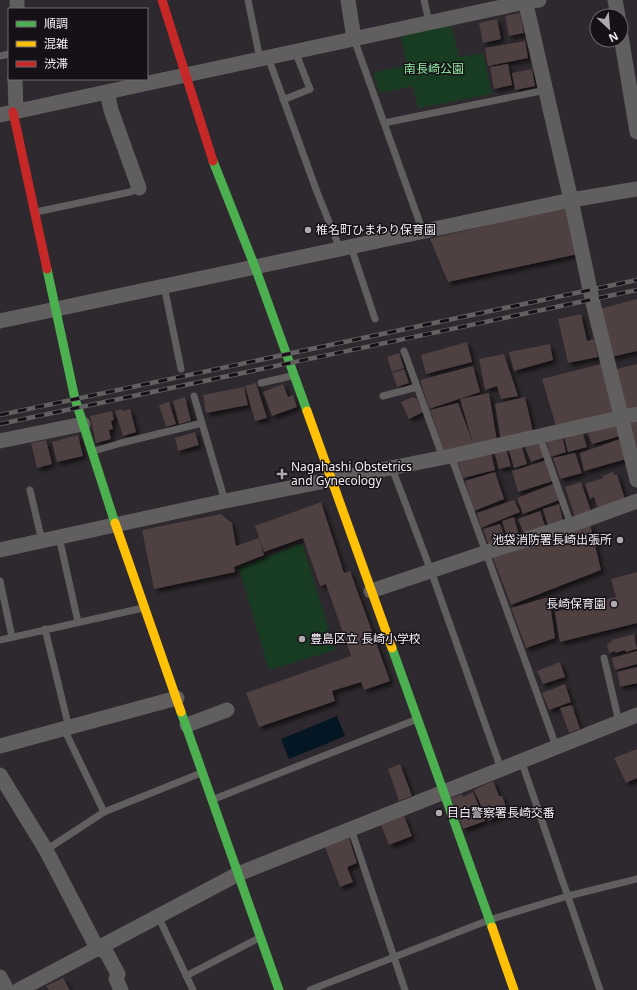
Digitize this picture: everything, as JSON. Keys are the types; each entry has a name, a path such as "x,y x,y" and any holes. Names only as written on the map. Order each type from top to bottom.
{"street":[{"path":"162,0 210,152 255,267 514,990"},
{"path":"348,0 354,39"},
{"path":"10,113 530,1 546,90 592,299 637,480"},
{"path":"623,48 637,132"},
{"path":"15,80 10,113 35,212 76,399 83,424 116,525 279,990"},
{"path":"107,92 111,110 139,188"},
{"path":"0,321 571,200 637,189"},
{"path":"0,550 225,501 447,457 637,414"},
{"path":"0,442 83,424"},
{"path":"371,591 572,525 637,501"},
{"path":"0,746 177,698"},
{"path":"187,725 227,710"},
{"path":"19,990 238,874 637,714"},
{"path":"0,775 46,850 97,948 106,952 118,974 116,979 121,990"},
{"path":"0,976 7,990"}],"lane":[{"path":"248,0 264,58 283,100 317,192 345,248 375,319"},
{"path":"424,0 429,22"},
{"path":"354,39 423,232"},
{"path":"283,100 310,89 295,51"},
{"path":"384,123 546,90"},
{"path":"35,212 130,192 139,188"},
{"path":"164,286 181,369"},
{"path":"404,351 487,552 556,746"},
{"path":"261,383 293,375"},
{"path":"383,396 418,387"},
{"path":"194,396 225,501"},
{"path":"92,452 121,442 202,423"},
{"path":"540,437 572,525"},
{"path":"392,468 500,769"},
{"path":"30,490 42,541"},
{"path":"60,537 78,622"},
{"path":"0,581 12,637"},
{"path":"0,640 146,607"},
{"path":"45,630 67,728 104,812"},
{"path":"604,658 619,722"},
{"path":"212,800 417,720"},
{"path":"521,760 600,990"},
{"path":"46,850 104,812 203,772"},
{"path":"351,829 405,990"},
{"path":"310,990 489,920 568,896 637,879"},
{"path":"158,916 193,990"},
{"path":"186,976 260,937"}],"green space":[{"name":"南長崎公園","path":"451,25 459,57 483,53 492,94 418,108 413,86 380,93 373,73 407,65 401,36"},
{"path":"302,543 335,650 269,670 239,568"}],"water":[{"path":"337,716 345,736 289,759 281,739"}],"building":[{"path":"520,13 524,33 509,36 505,16"},
{"path":"497,19 501,39 483,43 479,23"},
{"path":"525,41 528,58 488,66 485,48"},
{"path":"508,64 512,85 494,89 490,67"},
{"path":"532,69 535,86 515,90 512,73"},
{"path":"567,206 578,254 448,282 430,239"},
{"path":"637,299 637,351 611,357 599,309"},
{"path":"581,314 587,341 594,339 598,357 568,363 558,319"},
{"path":"467,342 472,362 426,374 421,355"},
{"path":"550,344 553,360 514,371 509,352"},
{"path":"399,353 404,368 392,372 387,357"},
{"path":"504,354 518,396 501,399 497,386 485,390 479,359"},
{"path":"601,364 614,413 556,426 542,379"},
{"path":"637,364 637,409 623,413 613,370"},
{"path":"473,366 480,392 429,409 420,380"},
{"path":"404,369 409,383 397,387 392,373"},
{"path":"256,383 267,418 255,421 245,386"},
{"path":"283,384 288,397 293,395 297,407 272,416 263,392"},
{"path":"244,387 248,405 206,413 203,395"},
{"path":"489,393 497,441 445,453 430,410 458,403 473,443 460,399"},
{"path":"185,397 191,421 179,424 173,401"},
{"path":"413,397 417,399 423,412 409,419 401,402"},
{"path":"525,397 533,432 501,440 495,404"},
{"path":"169,402 176,424 166,427 159,405"},
{"path":"122,409 123,411 130,409 136,432 123,436 115,411"},
{"path":"112,411 114,420 111,421 113,429 109,430 111,439 96,443 90,416"},
{"path":"637,420 637,449 628,422"},
{"path":"617,424 620,436 592,444 588,433"},
{"path":"582,431 587,447 568,452 564,437"},
{"path":"195,432 199,445 178,451 175,438"},
{"path":"78,435 83,456 57,462 52,442"},
{"path":"562,436 566,452 551,457 546,440"},
{"path":"620,439 626,459 584,471 580,453"},
{"path":"46,440 52,464 37,468 31,443"},
{"path":"538,440 545,457 531,462 524,444"},
{"path":"521,444 527,464 514,468 508,447"},
{"path":"506,449 511,466 499,469 494,451"},
{"path":"491,452 495,470 463,478 456,458"},
{"path":"575,453 582,473 560,479 553,458"},
{"path":"547,460 553,481 518,492 512,471"},
{"path":"495,472 504,499 474,511 465,481"},
{"path":"613,472 614,475 617,474 625,499 598,509 594,497 590,499 585,484 603,478 603,476"},
{"path":"581,482 591,511 575,517 565,487"},
{"path":"553,484 559,500 523,514 517,498"},
{"path":"514,500 520,512 481,528 477,513"},
{"path":"321,502 344,573 350,571 390,681 364,690 361,682 332,691 335,701 259,727 246,693 351,656 326,584 320,586 303,538 264,552 255,526"},
{"path":"559,504 563,520 548,525 543,509"},
{"path":"540,511 545,526 524,534 518,519"},
{"path":"221,514 232,523 236,546 259,538 264,555 234,567 235,572 154,589 142,530"},
{"path":"514,517 519,536 508,539 502,521"},
{"path":"500,524 506,541 489,546 483,529"},
{"path":"590,524 601,570 511,605 491,553"},
{"path":"637,572 637,623 560,642 555,612 616,597 611,579"},
{"path":"549,597 555,638 526,648 511,608"},
{"path":"634,634 637,649 626,652 625,650 609,653 607,644 612,642 612,640"},
{"path":"637,651 637,664 615,670 612,658"},
{"path":"560,662 565,677 543,684 537,671"},
{"path":"637,667 637,683 620,687 617,672"},
{"path":"565,684 571,702 549,710 542,693"},
{"path":"572,705 580,729 569,733 560,708"},
{"path":"637,749 637,778 626,783 614,758"},
{"path":"400,764 412,796 399,801 388,769"},
{"path":"493,781 499,796 502,796 508,812 488,821 474,790"},
{"path":"473,792 485,821 463,829 451,798 462,794 463,797"},
{"path":"404,816 412,836 389,845 381,825"},
{"path":"349,838 357,863 347,867 353,882 340,887 325,847"},
{"path":"63,978 70,990 49,990 46,986"}],"railway":[{"path":"0,415 637,280"},
{"path":"0,424 637,290"}],"traffic: fast":[{"path":"213,161 255,267 307,411"},
{"path":"47,269 75,399 115,523"},
{"path":"392,648 492,927"},
{"path":"181,712 279,990"}],"traffic: slow":[{"path":"307,411 392,648"},
{"path":"115,523 181,712"},
{"path":"492,927 514,990"}],"traffic: jam":[{"path":"162,0 213,161"},
{"path":"13,112 47,269"}],"place":[{"name":"椎名町ひまわり保育園","path":"308,230"},
{"name":"Nagahashi Obstetrics and Gynecology","path":"282,474"},
{"name":"池袋消防署長崎出張所","path":"620,540"},
{"name":"長崎保育園","path":"614,604"},
{"name":"豊島区立 長崎小学校","path":"302,639"},
{"name":"目白警察署長崎交番","path":"439,813"}]}
